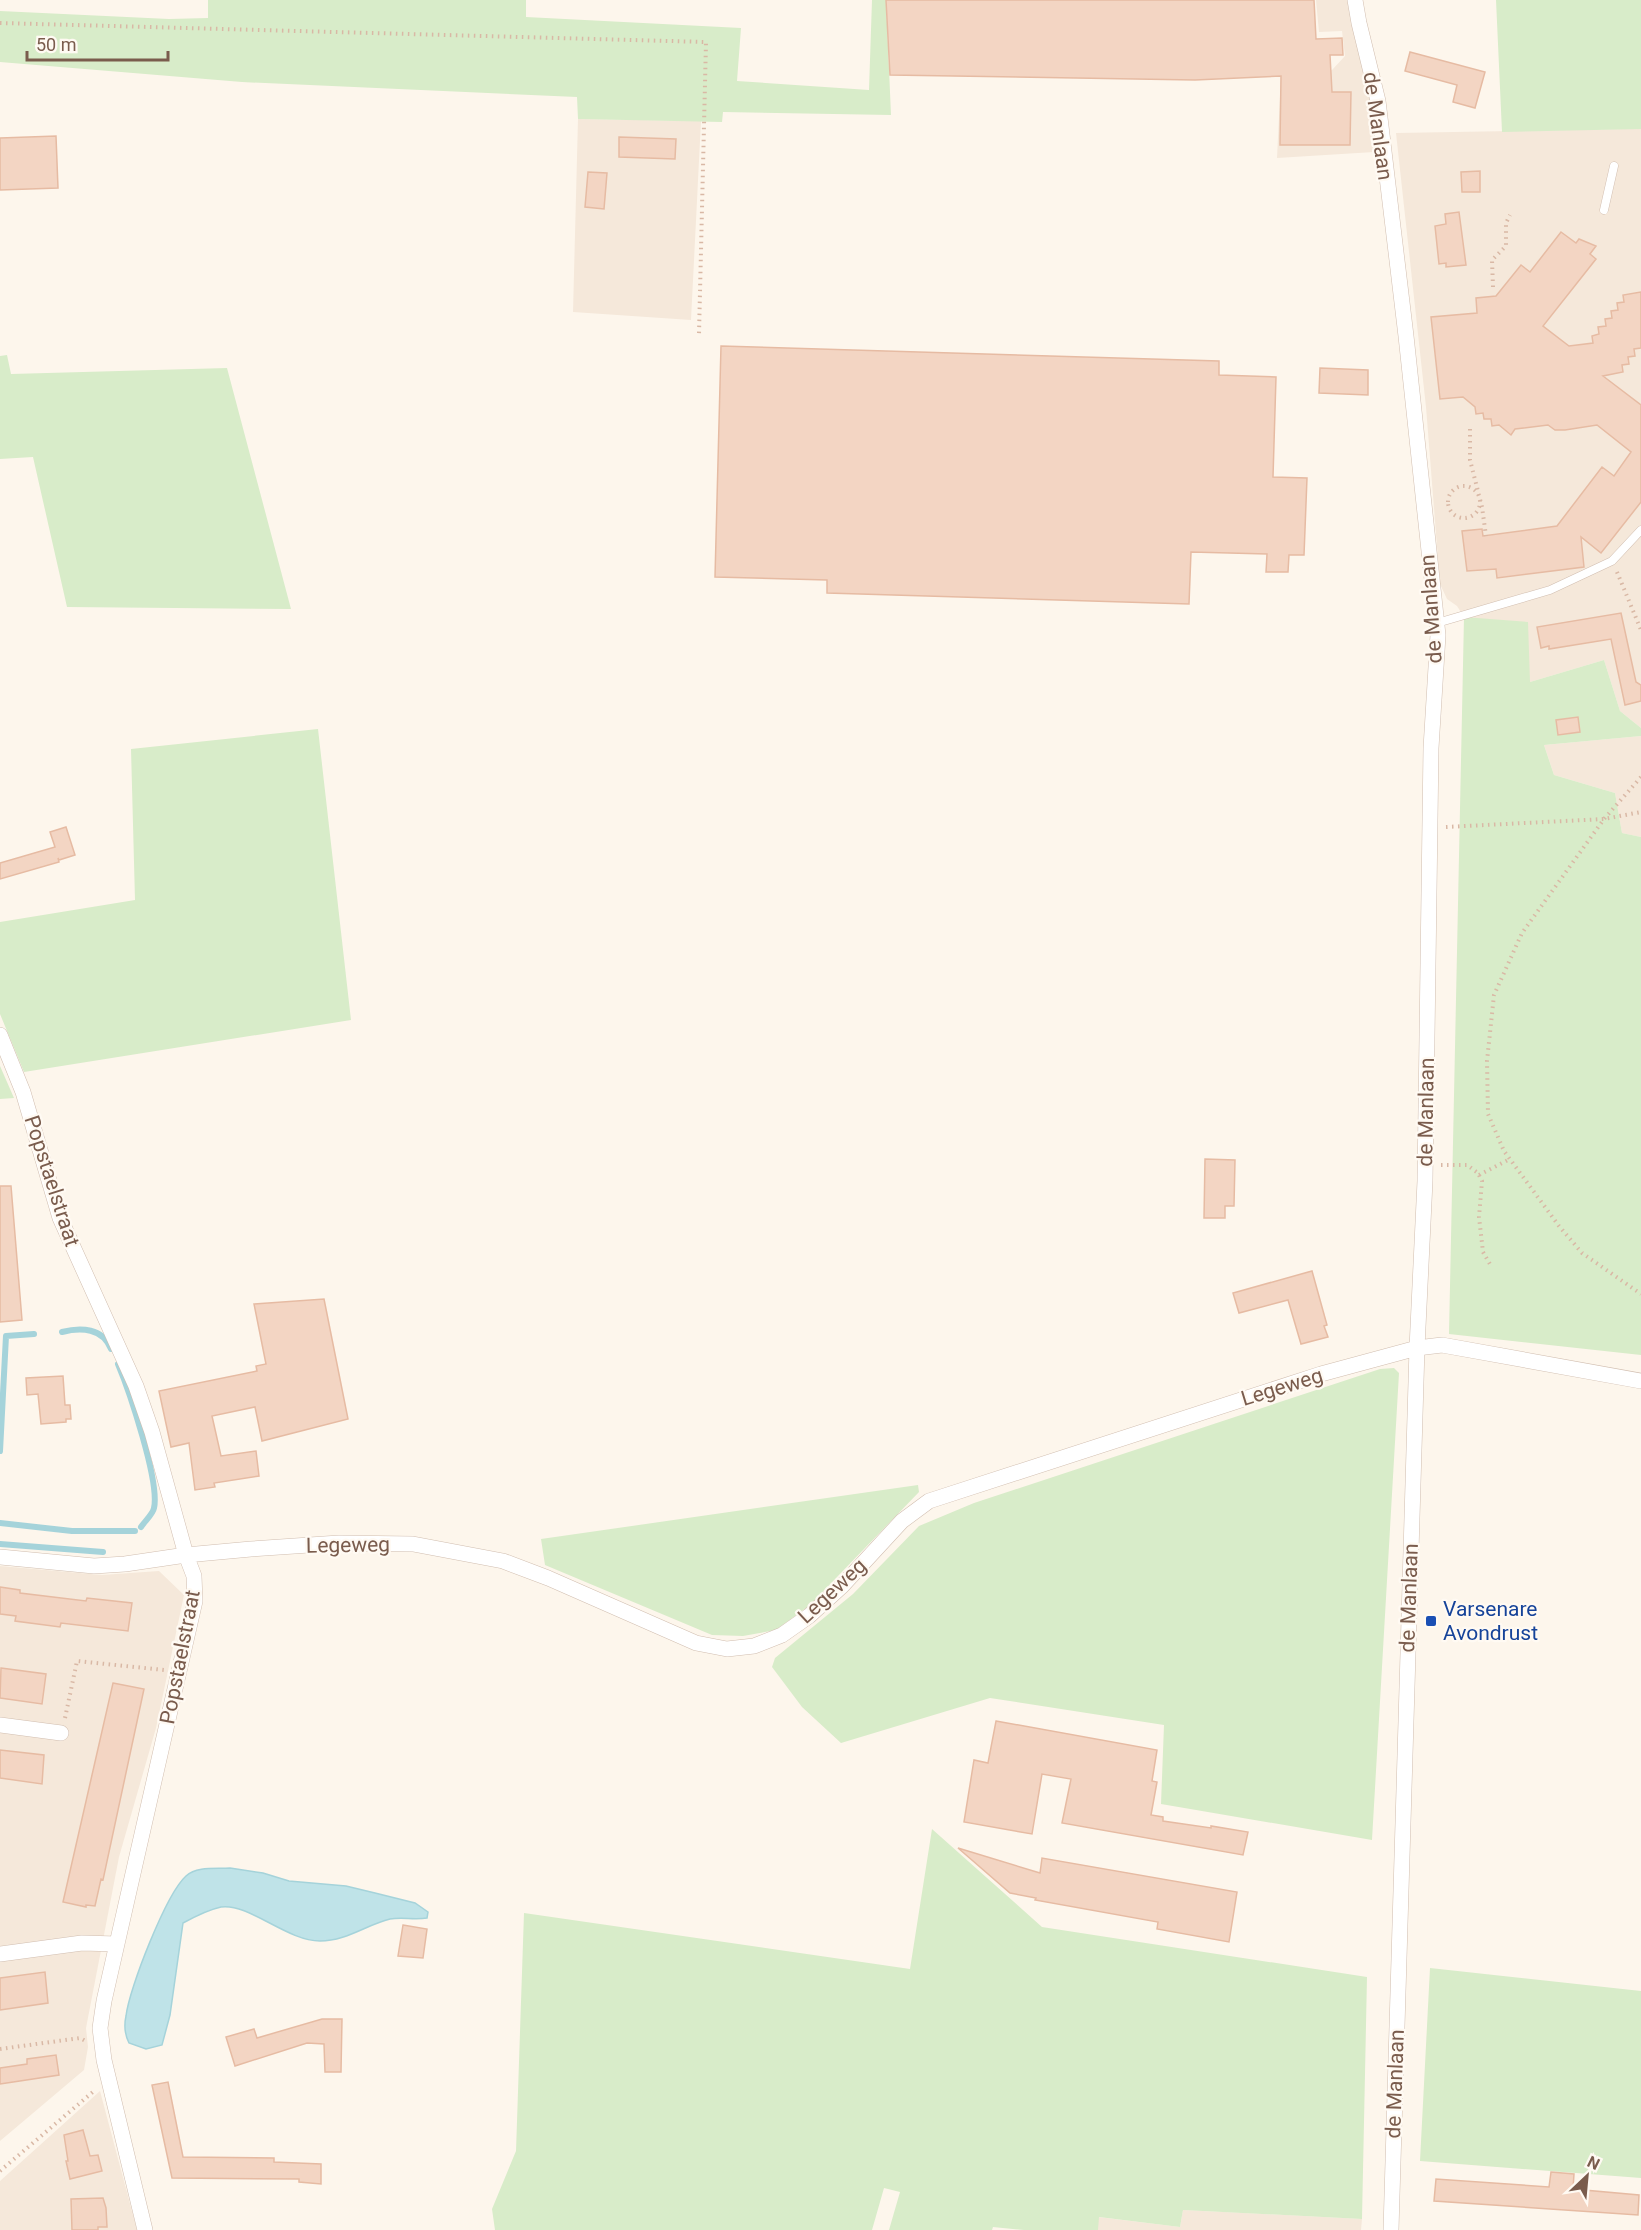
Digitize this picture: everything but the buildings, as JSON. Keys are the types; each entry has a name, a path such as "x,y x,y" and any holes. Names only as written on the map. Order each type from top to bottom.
{"street":[{"name":"de Manlaan","path":"1355,0 1378,101 1437,623 1430,827 1425,1164 1417,1348 1391,2230"},
{"name":"Popstaelstraat","path":"0,1035 23,1092 60,1218 132,1377 152,1432 186,1555 194,1576 195,1601 104,2001 100,2028 109,2079 145,2230"},
{"name":"Legeweg","path":"0,1557 94,1566 186,1555 339,1543 413,1544 503,1561 696,1642 727,1649 754,1646 782,1635 809,1617 842,1586 902,1521 929,1501 1321,1374 1417,1348 1442,1345 1641,1381"},
{"path":"0,1725 61,1733"},
{"path":"0,1954 82,1943 117,1944"}],"lane":[{"path":"1604,210 1614,166"},
{"path":"1437,623 1550,590 1612,561 1641,530"}],"path":[{"path":"0,23 706,42 699,334"},
{"path":"1493,287 1492,260 1506,246 1506,223 1510,215"},
{"path":"1470,429 1470,460 1480,498 1486,536"},
{"path":"1459,487 1473,489 1480,498 1476,513 1467,518 1456,516 1449,503 1451,494 1459,487"},
{"path":"1612,561 1641,630"},
{"path":"1641,777 1604,819 1522,933 1494,995 1487,1061 1488,1114 1510,1159 1559,1227 1582,1253 1641,1294"},
{"path":"1430,827 1604,819 1641,812"},
{"path":"1479,1176 1510,1159"},
{"path":"1425,1164 1467,1165 1479,1176 1482,1181 1479,1217 1483,1252 1491,1266"},
{"path":"61,1733 77,1661 179,1672"},
{"path":"0,2049 80,2038 89,2043 101,2040"},
{"path":"0,2171 109,2079"}],"shaded area":[{"path":"1316,0 1351,0 1370,91 1374,152 1277,158 1281,76 1322,75 1332,70 1345,56 1342,31 1319,32"},
{"path":"578,119 701,121 691,320 573,312"},
{"path":"1641,129 1641,728 1620,711 1604,660 1530,682 1464,617 1457,606 1447,599 1440,584 1426,407 1396,133"},
{"path":"1641,736 1641,837 1622,833 1615,793 1554,775 1544,745"},
{"path":"0,1566 102,1575 159,1571 184,1595 156,1728 119,1857 86,2028 88,2047 84,2070 0,2141"},
{"path":"100,2091 137,2230 0,2230 0,2181"},
{"path":"1183,2210 1362,2219 1361,2230 1098,2230 1098,2217 1180,2227"}],"green space":[{"path":"208,0 526,0 526,17 741,28 737,81 869,90 872,0 886,0 891,115 723,112 722,122 578,119 577,97 242,82 0,62 0,11 169,19 208,18"},
{"path":"1496,0 1641,0 1641,129 1502,132"},
{"path":"7,355 11,374 227,368 291,609 67,607 33,457 0,459 0,356"},
{"path":"1464,617 1528,622 1530,682 1604,660 1620,711 1641,728 1641,736 1544,745 1554,775 1615,793 1622,833 1641,837 1641,1355 1449,1334"},
{"path":"318,729 351,1020 24,1072 0,1014 0,922 135,900 131,749"},
{"path":"0,1066 14,1098 0,1099"},
{"path":"1394,1368 1399,1373 1372,1840 1161,1804 1164,1725 990,1698 841,1743 802,1707 772,1667 775,1658 853,1594 919,1526 974,1503 1380,1369"},
{"path":"918,1485 919,1492 810,1605 776,1630 743,1636 712,1635 545,1565 541,1539"},
{"path":"932,1829 1042,1927 1367,1977 1362,2219 1183,2210 1180,2227 1099,2217 1098,2230 1024,2230 993,2227 992,2230 889,2230 900,2192 884,2188 872,2230 495,2230 492,2209 516,2151 524,1913 910,1969"},
{"path":"1430,1968 1641,1991 1641,2178 1420,2161"}],"water":[{"path":"230,1868 263,1873 289,1881 346,1886 415,1903 428,1912 427,1918 390,1919 347,1936 320,1941 295,1935 232,1907 221,1907 206,1912 183,1923 170,2015 162,2045 146,2049 129,2043 125,2019 134,1985 159,1921 178,1886 190,1873 207,1869"}],"waterway":[{"path":"62,1332 84,1330 97,1333 103,1337 111,1349"},
{"path":"0,1451 6,1336 34,1334"},
{"path":"118,1364 136,1414 155,1495 151,1515 141,1527"},
{"path":"0,1523 72,1531 135,1531"},
{"path":"0,1544 103,1552"}],"place":[{"name":"Varsenare Avondrust","path":"1431,1621"}]}
